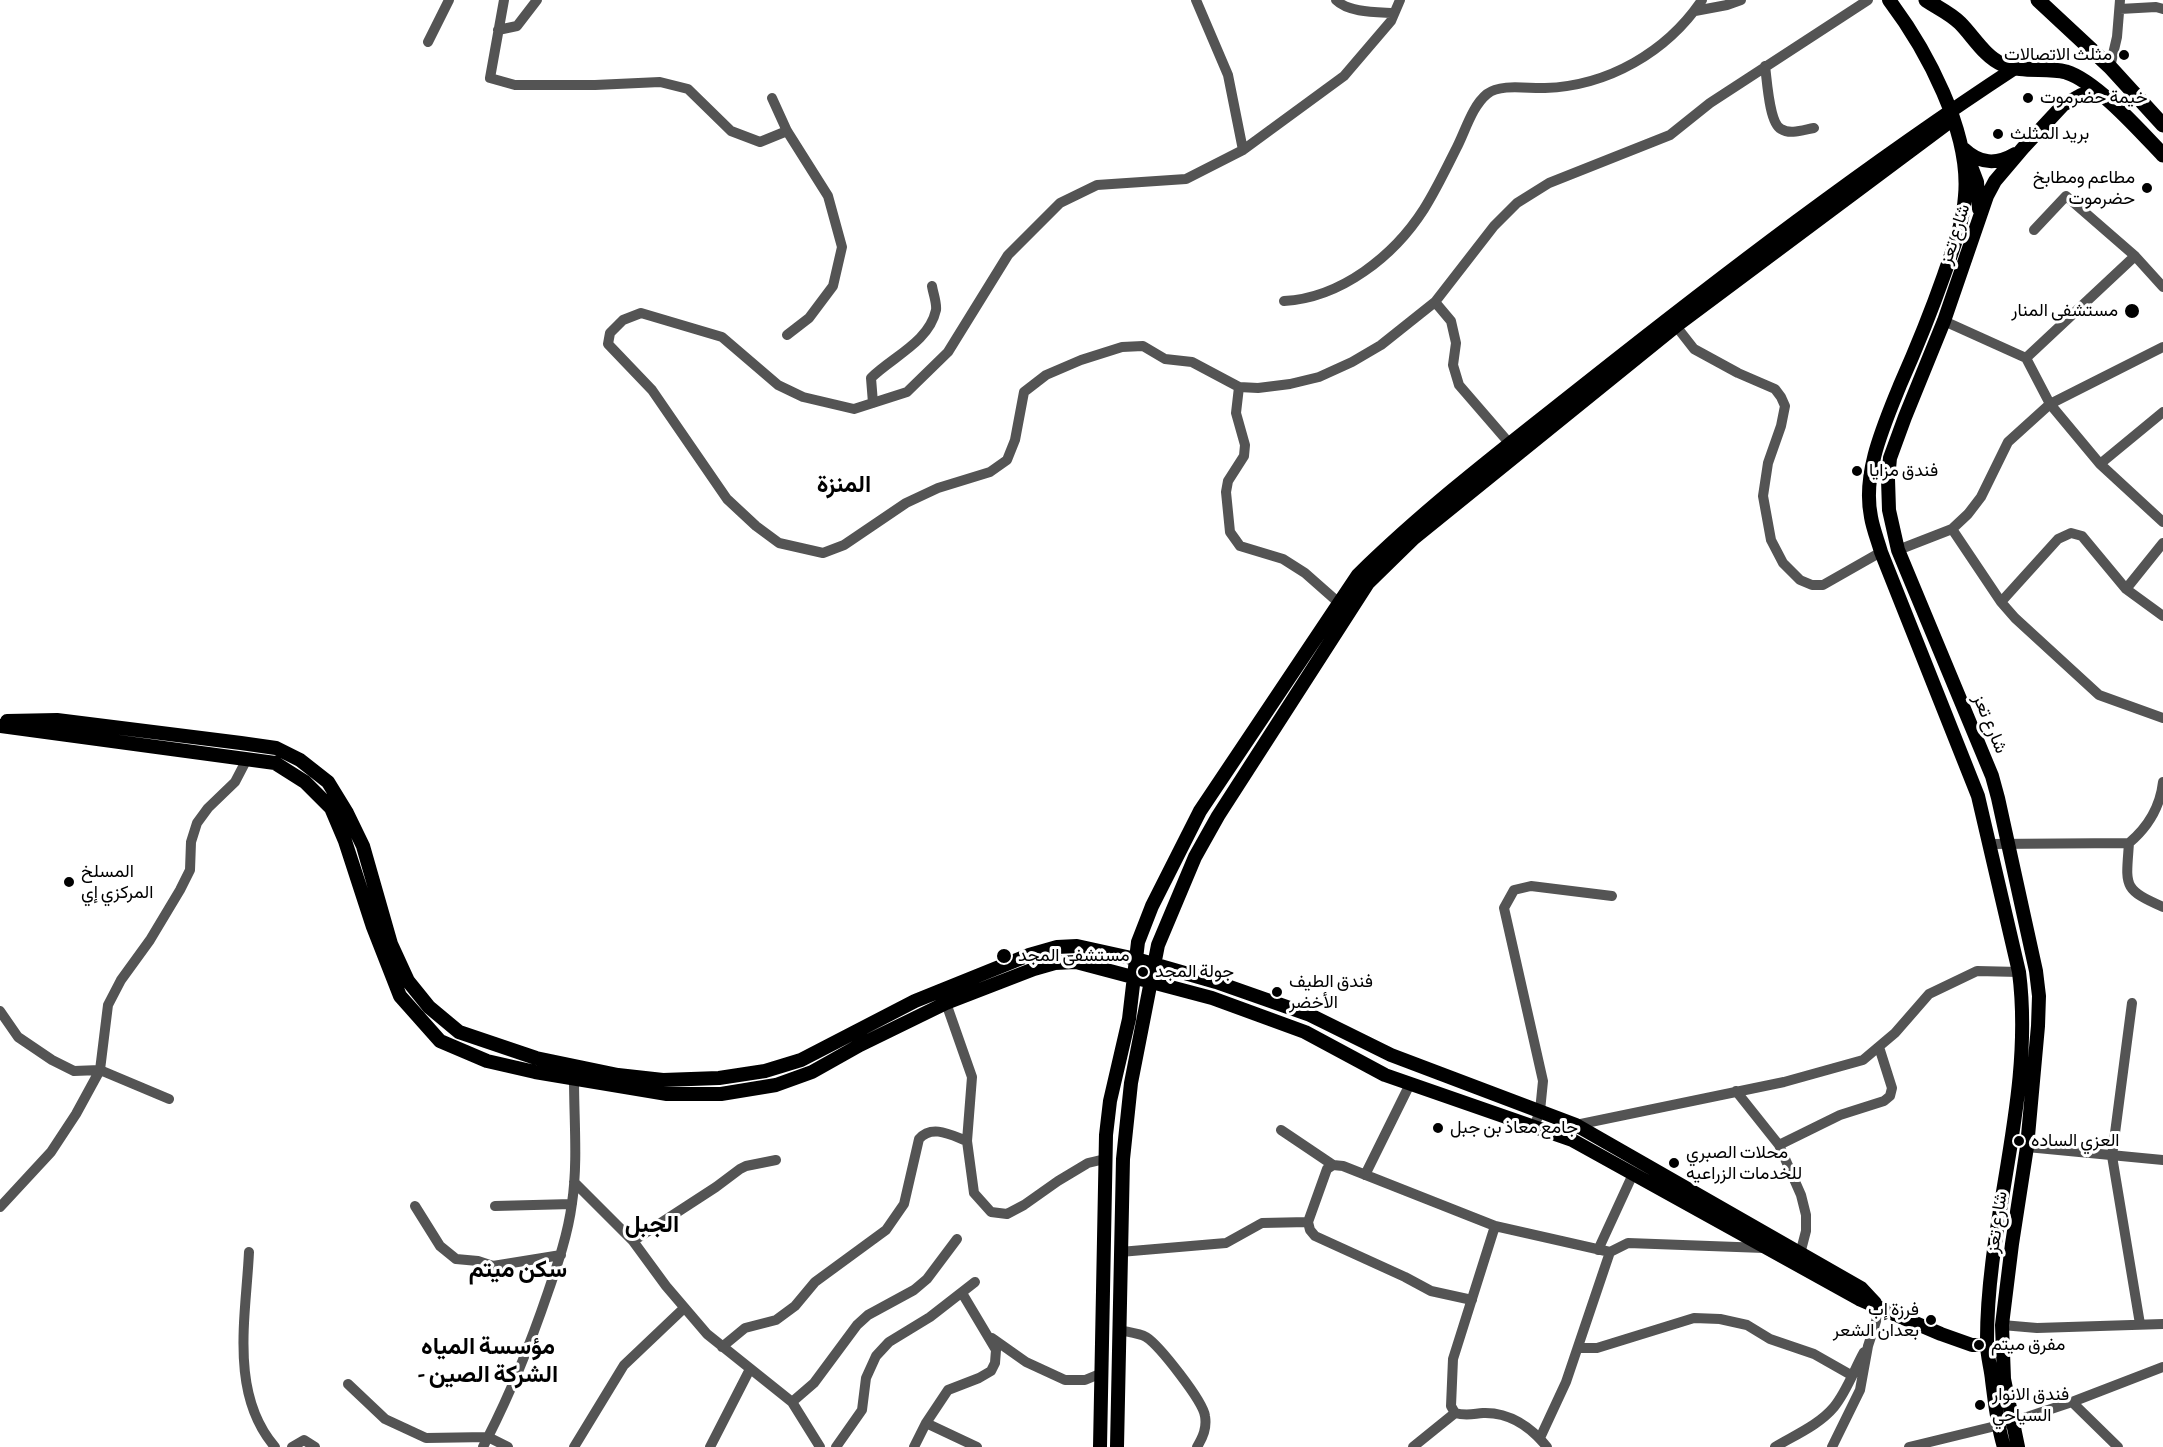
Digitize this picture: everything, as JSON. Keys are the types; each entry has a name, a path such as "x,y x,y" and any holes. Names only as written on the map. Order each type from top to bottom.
{"highway":[{"path":"1926,0 1946,11 1959,22 1993,60 2023,69 2049,69 2068,73 2102,95 2163,155"},
{"path":"2038,0 2110,67 2163,125"}],"main road":[{"name":"شارع تعز","path":"1889,0 1920,44 1963,148 1966,174 1958,236 1929,317 1890,410 1878,445 1870,479 1870,515 1881,552 1978,796 2023,998 2023,1035 2012,1138 1995,1247 1987,1345 1997,1424 2004,1447"},
{"path":"1100,1447 1106,1135 1110,1101 1127,1030 1138,942 1152,906 1200,811 1358,574 1388,544 1667,319 1951,116 2023,69"},
{"name":"شارع تعز","path":"2018,1447 2004,1379 2002,1325 2027,1147 2038,1026 2037,971 1992,776 1898,550 1889,510 1888,479 1890,458 1944,321 1987,195 1995,181 2023,148 2072,99 2081,95 2102,95"},
{"path":"1117,1447 1124,1136 1131,1083 1158,945 1195,857 1218,816 1368,583 1414,538 1676,326 1951,116"},
{"path":"1963,148 1975,158 1991,162 2007,159 2023,148"},
{"path":"1963,148 1977,182 1979,218"},
{"path":"1269,707 1282,715"},
{"path":"0,721 57,720 276,748 300,760 328,782 347,813 363,846 391,944 408,981 429,1006 459,1032 536,1058 618,1075 663,1080 719,1078 765,1071 801,1060 915,1001 1029,955 1057,947 1077,946 1136,959 1216,982 1310,1015 1391,1055 1576,1125 1861,1288 1880,1309"},
{"path":"0,726 275,763 305,782 331,808 400,996 440,1041 487,1061 535,1072 667,1094 721,1094 776,1085 812,1072 860,1045 946,1003 1034,969 1055,963 1076,962 1212,998 1305,1032 1385,1075 1572,1140 1880,1309 1972,1345 1987,1345"},
{"path":"159,748 160,733"},
{"path":"1106,1135 1124,1136"}],"street":[{"path":"428,42 449,0"},
{"path":"504,0 490,78 515,85 660,82 688,89 730,131 760,142 787,131"},
{"path":"498,30 517,26 537,0"},
{"path":"1196,0 1228,75 1243,150"},
{"path":"1336,0 1341,5 1367,11 1394,13"},
{"path":"1400,0 1391,21 1344,76 1243,150 1186,179 1097,185 1060,203 1008,255 948,352 907,392 854,409 802,398 778,385 722,337 641,313 623,320 610,333 609,344 652,390 727,499 756,526 779,543 823,553 844,545 906,503 938,488 990,472 1007,460 1015,440 1024,392 1046,375 1081,360 1122,347 1143,346 1165,359 1192,362 1239,387 1258,388 1319,377 1352,362 1381,345 1435,302 1494,226 1517,202 1549,183 1670,135 1710,103 1868,0"},
{"path":"1284,301 1326,292 1352,280 1389,252 1423,210 1476,110 1488,93 1499,88 1548,88 1582,84 1612,75 1643,58 1678,31 1702,0"},
{"path":"1695,11 1741,0"},
{"path":"2110,67 2120,4 2163,9"},
{"path":"1765,66 1774,124 1782,130 1792,132 1814,128"},
{"path":"772,98 787,131 828,196 842,247 833,286 809,318 787,335"},
{"path":"2034,230 2066,196 2135,256 2163,287"},
{"path":"2026,358 2135,256"},
{"path":"873,403 871,378 900,356 929,328 937,308 932,286"},
{"path":"1435,302 1451,321 1456,343 1453,365 1459,386 1510,444"},
{"path":"1944,321 2026,358 2050,404 2100,464 2163,522"},
{"path":"1676,326 1694,349 1738,373 1775,389 1782,397 1785,406 1781,426 1768,463 1763,496 1771,540 1783,563 1800,580 1812,585 1823,585 1881,552"},
{"path":"1898,550 1952,529 1968,514 1982,497 2008,442 2050,404 2163,347"},
{"path":"1239,387 1236,413 1245,445 1244,456 1228,481 1226,492 1230,532 1240,546 1283,559 1305,573 1339,603"},
{"path":"2100,464 2163,412"},
{"path":"1952,529 2001,602 2015,618 2099,695 2163,718"},
{"path":"2001,602 2058,539 2071,533 2082,536 2126,588 2163,616"},
{"path":"2126,588 2163,543"},
{"path":"0,1207 51,1152 75,1114 99,1070 108,1005 121,980 150,939 190,870 191,842 197,823 208,808 235,782 247,759"},
{"path":"1990,844 2129,843 2144,831 2155,813 2163,788"},
{"path":"2129,843 2127,879 2131,890 2139,897 2163,907"},
{"path":"1534,1127 1539,1111 1543,1081 1504,908 1514,890 1531,886 1612,896"},
{"path":"1576,1125 1784,1082 1863,1060 1895,1033 1929,994 1977,971 2019,972"},
{"path":"946,1003 972,1077 967,1140 974,1194 991,1212 1007,1214 1088,1163 1105,1159"},
{"path":"2132,1003 2112,1156 2140,1324"},
{"path":"0,1011 18,1037 52,1060 74,1071 99,1070 169,1099"},
{"path":"1779,1145 1840,1115 1884,1101 1890,1096 1892,1088 1879,1047"},
{"path":"483,1447 509,1396 561,1255 572,1204 574,1182 574,1079"},
{"path":"1365,1175 1410,1084"},
{"path":"1736,1091 1779,1145 1801,1195 1806,1215 1806,1231 1800,1254"},
{"path":"1281,1130 1333,1165 1365,1175 1495,1226 1610,1252 1628,1243 1768,1248"},
{"path":"722,1347 745,1328 776,1320 795,1306 815,1282 886,1230 904,1204 919,1139 924,1133 938,1131 967,1140"},
{"path":"2027,1147 2163,1160"},
{"path":"633,1241 740,1169 776,1160"},
{"path":"1333,1165 1327,1169 1308,1222 1315,1236 1431,1291 1472,1300"},
{"path":"1598,1250 1633,1174"},
{"path":"574,1182 633,1241 684,1308 707,1334 792,1401 820,1447"},
{"path":"495,1206 572,1204"},
{"path":"415,1206 440,1246 456,1259 478,1261 493,1266 561,1255"},
{"path":"1120,1252 1226,1243 1262,1223 1308,1222"},
{"path":"1495,1226 1453,1359 1451,1406 1455,1413 1465,1416 1484,1413 1505,1415 1521,1422 1543,1442 1610,1252"},
{"path":"792,1401 814,1383 856,1325 868,1315 914,1290 927,1279 957,1239"},
{"path":"249,1252 243,1361 250,1400 267,1437 275,1447"},
{"path":"836,1447 862,1410 866,1378 876,1356 889,1342 930,1317 975,1282"},
{"path":"914,1447 926,1423 948,1390 979,1378 991,1371 995,1363 996,1350 962,1293"},
{"path":"574,1447 624,1365 684,1308"},
{"path":"1832,1447 1860,1390 1868,1346 1880,1309"},
{"path":"1578,1348 1597,1348 1694,1318 1720,1319 1747,1325 1770,1339 1814,1354 1851,1375"},
{"path":"2002,1325 2037,1328 2163,1324"},
{"path":"1119,1330 1146,1337 1161,1350 1200,1403 1205,1415 1206,1431 1197,1447"},
{"path":"986,1334 1026,1362 1065,1380 1085,1380 1102,1373"},
{"path":"1775,1447 1814,1424 1833,1408 1843,1394 1868,1346"},
{"path":"1909,1447 2012,1422 2163,1367"},
{"path":"710,1447 750,1369"},
{"path":"348,1384 385,1419 426,1438 488,1437 508,1447"},
{"path":"2073,1401 2118,1447"},
{"path":"1413,1447 1455,1413"},
{"path":"926,1423 977,1447"},
{"path":"292,1447 304,1440 315,1447"}],"place":[{"name":"مثلث الاتصالات","path":"2124,55"},
{"name":"خيمة حضرموت","path":"2028,98"},
{"name":"بريد المثلث","path":"1998,134"},
{"name":"مطاعم ومطابخ حضرموت","path":"2147,188"},
{"name":"مستشفى المنار","path":"2132,311"},
{"name":"فندق مزايا","path":"1857,471"},
{"name":"المسلخ المركزي إي","path":"69,882"},
{"name":"مستشفى المجد","path":"1004,956"},
{"name":"جولة المجد","path":"1143,972"},
{"name":"فندق الطيف الأخضر","path":"1277,992"},
{"name":"جامع معاذ بن جبل","path":"1438,1128"},
{"name":"العزي الساده","path":"2019,1141"},
{"name":"محلات الصبري للخدمات الزراعيه","path":"1674,1163"},
{"name":"فرزة إب بعدان الشعر","path":"1931,1320"},
{"name":"مفرق ميتم","path":"1979,1345"},
{"name":"فندق الانوار السياحي","path":"1980,1405"}],"district":[{"name":"المنزة","path":"844,485"},
{"name":"الجبل","path":"652,1225"},
{"name":"سكن ميتم","path":"518,1270"},
{"name":"مؤسسة المياه - الشركة الصين","path":"488,1361"}]}
